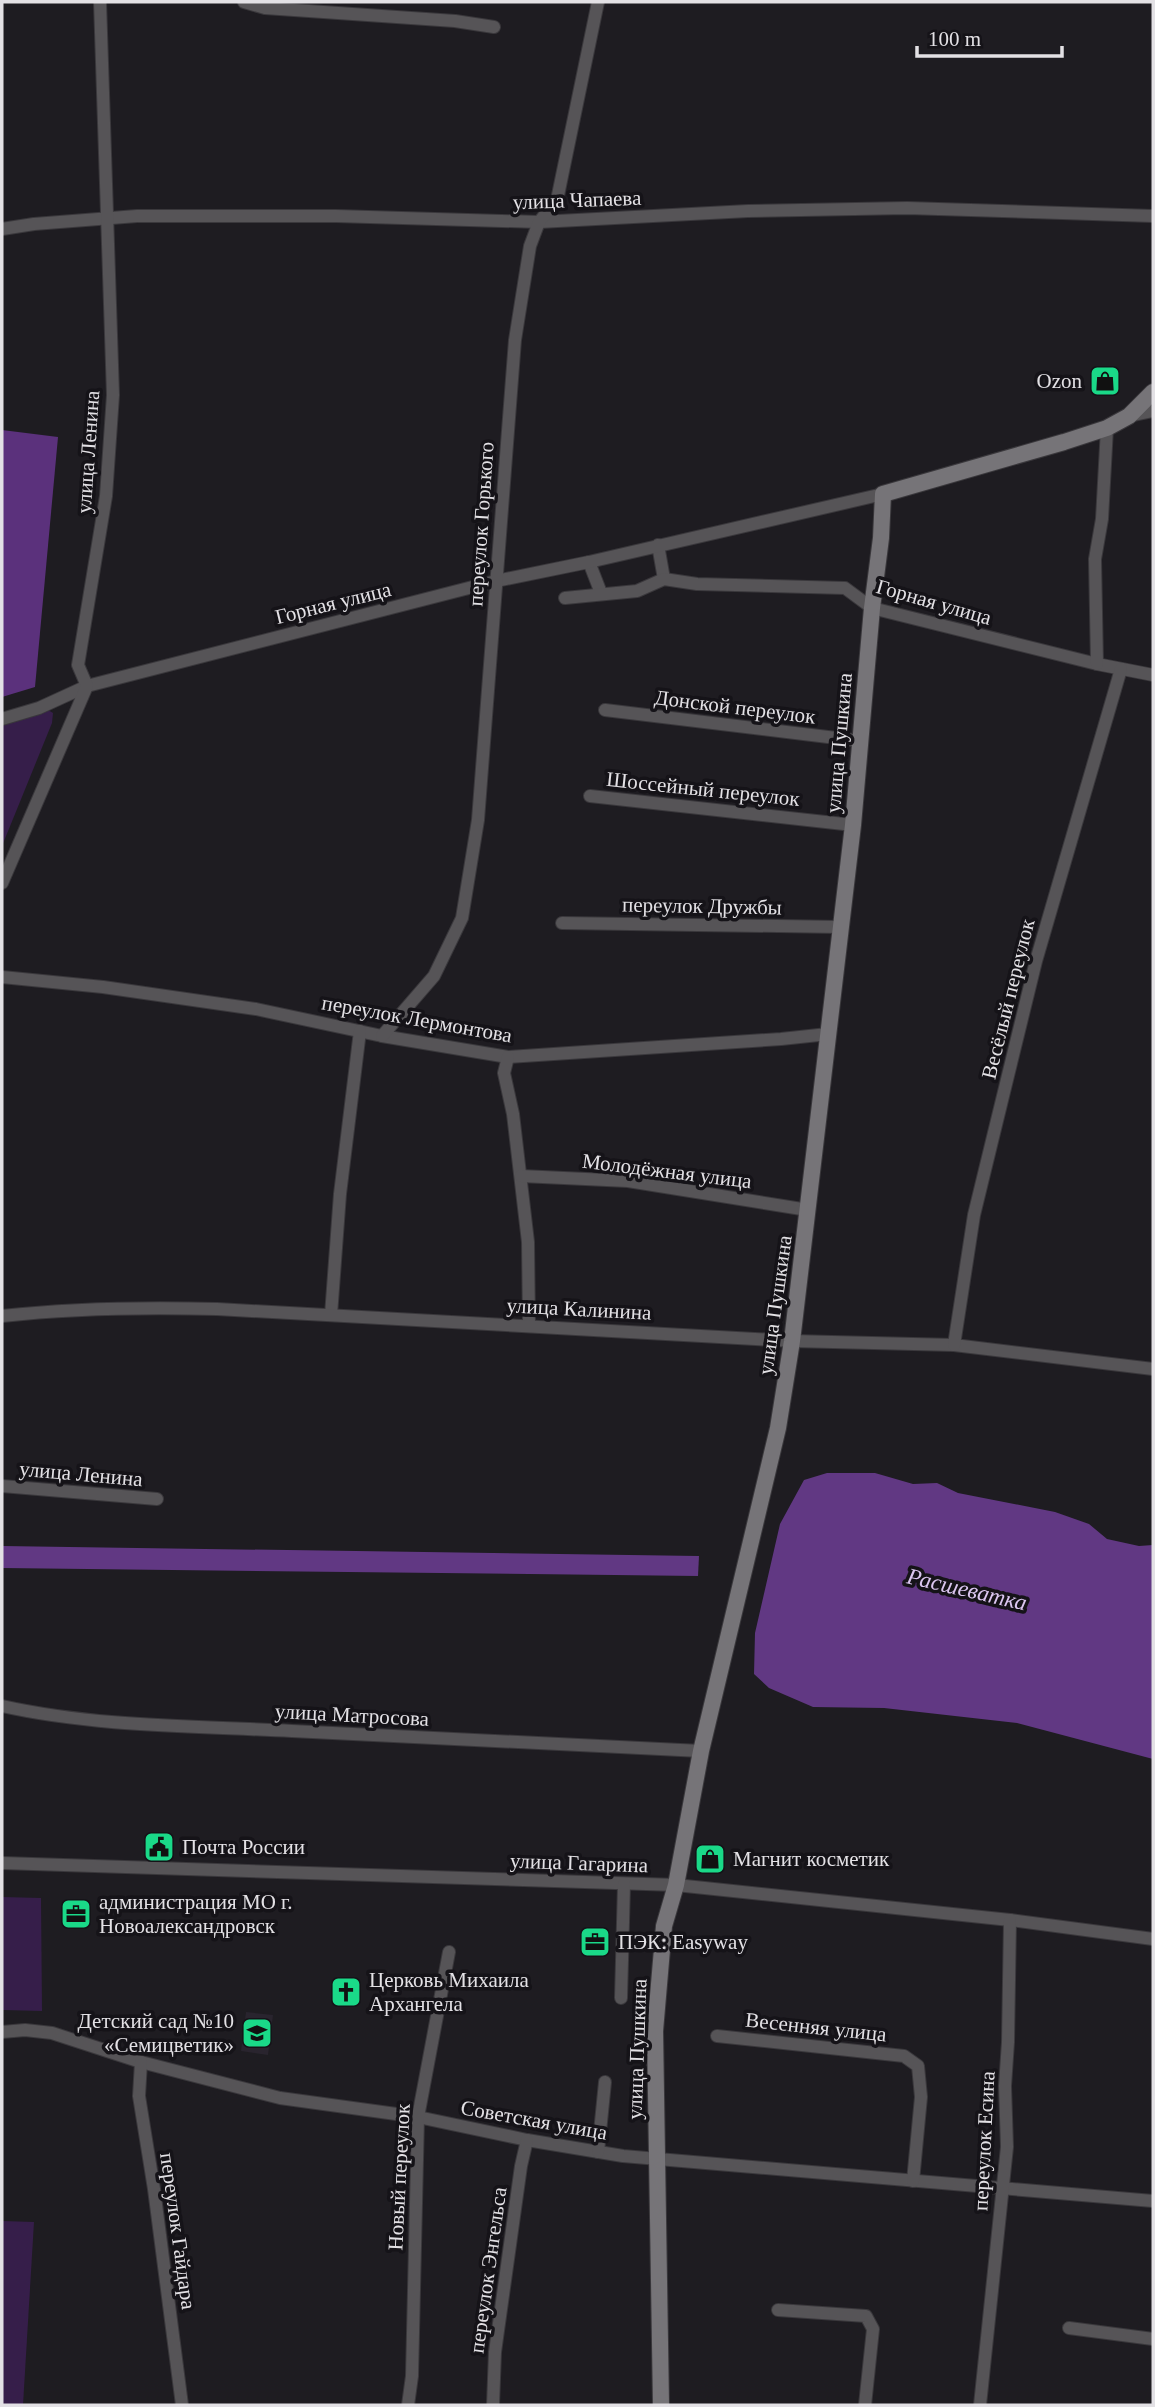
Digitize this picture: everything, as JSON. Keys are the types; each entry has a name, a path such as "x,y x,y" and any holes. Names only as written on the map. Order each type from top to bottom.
{"main road":[{"path":"883,494 1107,428 1129,416 1153,392"},
{"name":"улица Пушкина","path":"661,2405 655,2031 664,1926 676,1885 701,1751 778,1429 792,1341 853,825 883,494"}],"street":[{"name":"улица Ленина","path":"87,686 78,665 106,496 113,395 100,2"},
{"path":"244,2 265,8 455,21 494,27"},
{"name":"переулок Горького","path":"382,1035 434,976 462,918 478,820 515,340 530,246 539,222 557,200 598,2"},
{"name":"улица Чапаева","path":"2,229 137,216 336,216 539,222 748,211 906,208 1153,216"},
{"path":"1129,416 1153,411"},
{"path":"1097,664 1095,559 1102,519 1107,428"},
{"name":"Горная улица","path":"2,719 39,708 87,686 496,581 883,494"},
{"path":"658,545 664,579"},
{"path":"589,562 601,593"},
{"name":"Горная улица","path":"565,598 638,591 664,579 697,584 845,589 872,608 1097,664 1153,675"},
{"name":"Весёлый переулок","path":"954,1345 974,1215 1036,961 1121,669"},
{"path":"2,883 87,686"},
{"name":"Донской переулок","path":"605,710 861,741"},
{"name":"Шоссейный переулок","path":"590,796 853,825"},
{"name":"переулок Дружбы","path":"562,923 841,927"},
{"name":"переулок Лермонтова","path":"2,977 103,987 256,1009 360,1031 508,1057 828,1034"},
{"path":"331,1315 340,1194 360,1031"},
{"path":"508,1057 504,1073 513,1114 528,1242 528,1326"},
{"name":"Молодёжная улица","path":"521,1176 628,1181 808,1210"},
{"name":"улица Калинина","path":"2,1315 122,1307 331,1315 792,1341 954,1345 1153,1368"},
{"name":"улица Ленина","path":"2,1486 157,1499"},
{"name":"улица Матросова","path":"2,1706 30,1713 183,1726 701,1751"},
{"name":"улица Гагарина","path":"2,1863 676,1885 1010,1920 1153,1939"},
{"path":"621,1998 624,1884"},
{"name":"переулок Есина","path":"979,2405 1007,2147 1005,2086 1010,1920"},
{"name":"Новый переулок","path":"408,2405 412,2376 418,2117 449,1952"},
{"name":"Советская улица","path":"2,2032 25,2030 52,2033 141,2062 280,2098 418,2117 598,2152 656,2160 1153,2201"},
{"name":"Весенняя улица","path":"717,2036 904,2056 918,2066 921,2097 913,2181"},
{"name":"переулок Гайдара","path":"141,2062 139,2096 182,2405"},
{"path":"598,2152 604,2082"},
{"name":"переулок Энгельса","path":"493,2405 495,2352 527,2140"},
{"path":"778,2310 866,2316 873,2329 865,2405"},
{"path":"1069,2329 1153,2340"}],"shaded area":[{"path":"2,430 58,437 35,687 2,697"},
{"path":"48,710 53,713 52,723 2,846 2,723"},
{"path":"2,1897 41,1898 42,2011 2,2010"},
{"name":"Детский сад №10 «Семицветик»","path":"246,2012 273,2015 268,2055 241,2051"},
{"path":"2,2221 34,2222 23,2405 2,2405"}],"water":[{"name":"Расшеватка","path":"827,1473 875,1473 913,1484 937,1483 958,1493 1055,1512 1089,1524 1107,1539 1139,1546 1153,1545 1153,1759 1017,1723 884,1708 813,1707 769,1688 754,1674 755,1633 780,1524 804,1480"},
{"path":"2,1546 699,1556 698,1576 2,1568"}],"place":[{"name":"Ozon","path":"1105,381"},
{"name":"Почта России","path":"159,1847"},
{"name":"Магнит косметик","path":"710,1859"},
{"name":"администрация МО г. Новоалександровск","path":"76,1914"},
{"name":"ПЭК: Easyway","path":"595,1942"},
{"name":"Церковь Михаила Архангела","path":"346,1992"},
{"name":"Детский сад №10 «Семицветик»","path":"257,2033"}]}
